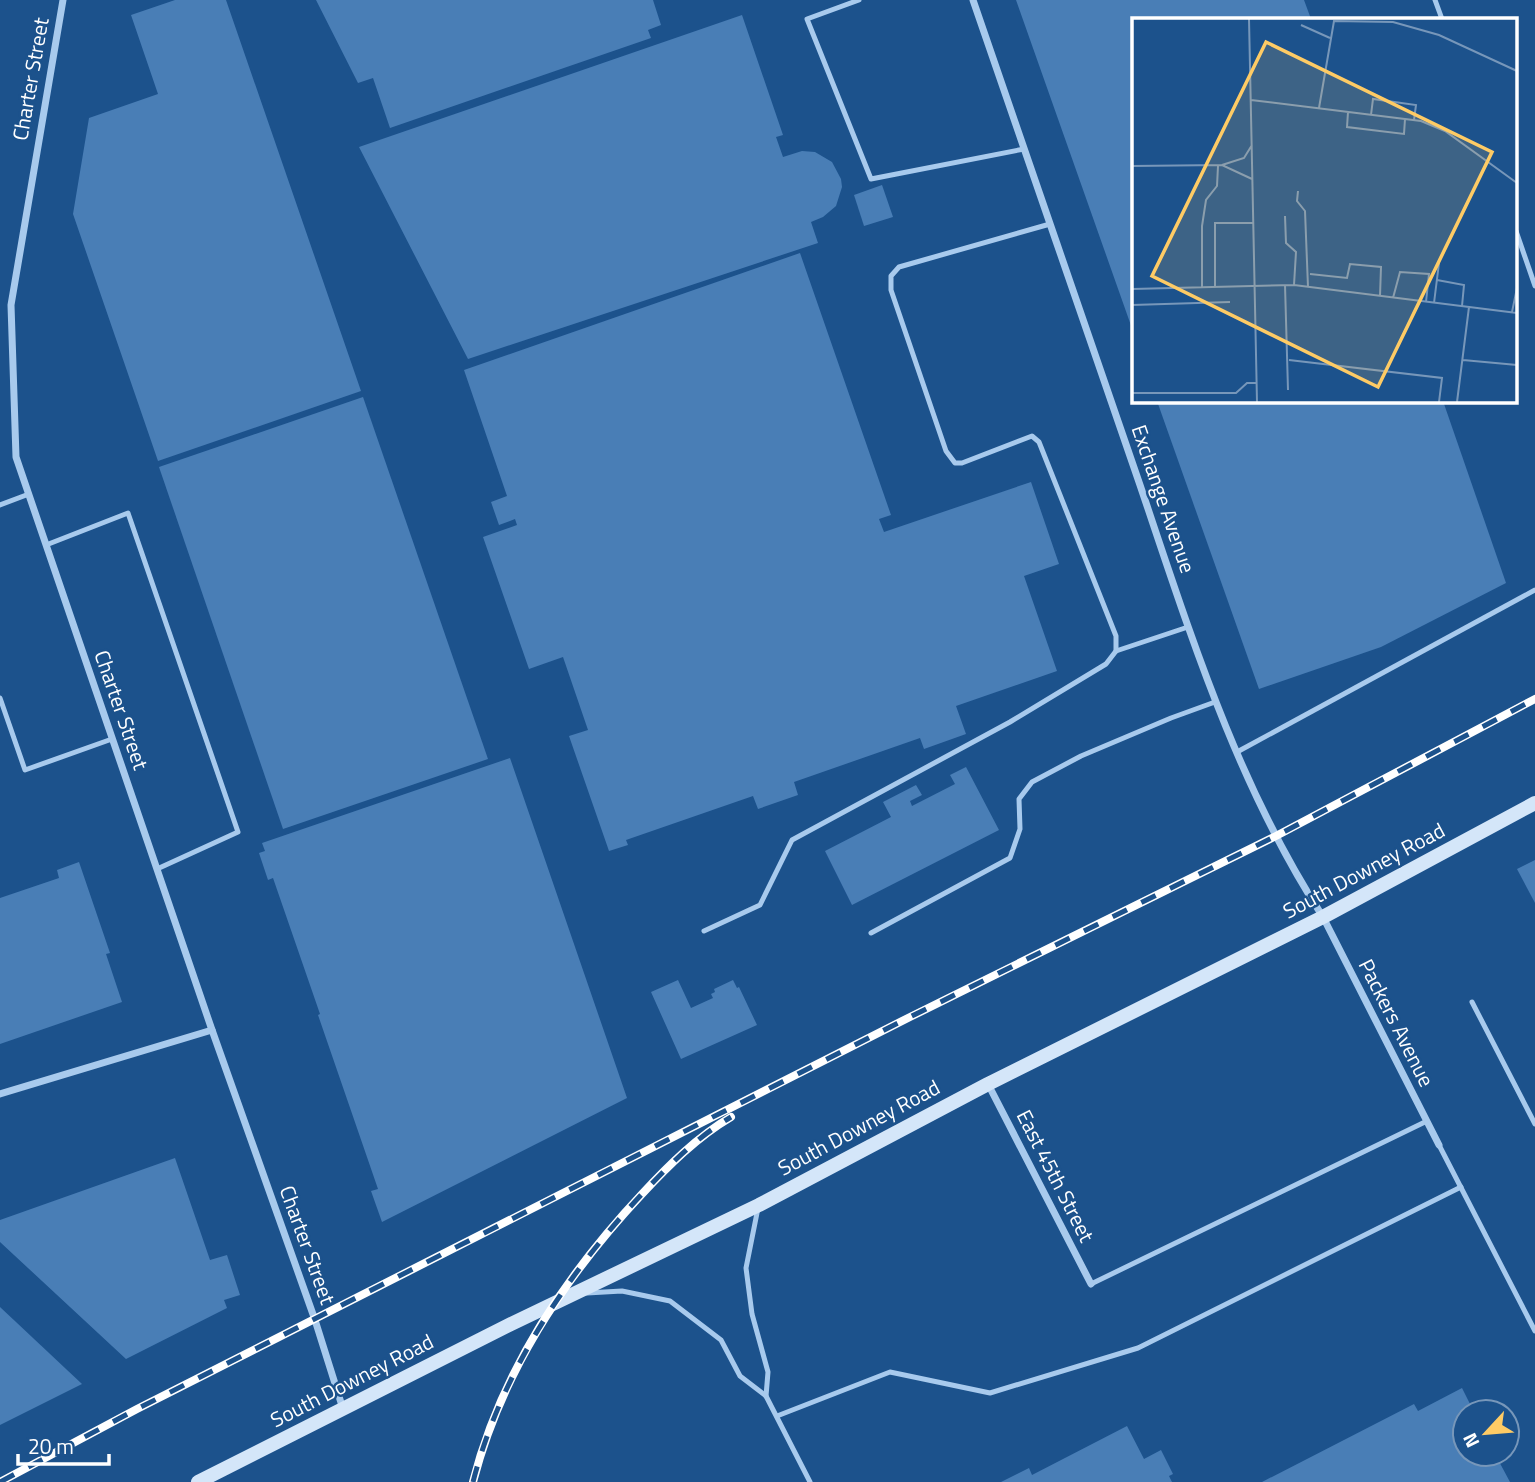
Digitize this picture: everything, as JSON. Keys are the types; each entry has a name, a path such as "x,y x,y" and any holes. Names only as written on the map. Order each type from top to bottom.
{"main road":[{"name":"South Downey Road","path":"198,1482 511,1324 759,1205 988,1084 1323,918 1535,803"}],"street":[{"name":"Charter Street","path":"63,0 11,305 16,457 212,1030 315,1320 343,1410"},
{"name":"Exchange Avenue","path":"973,0 1214,702 1292,865 1323,918"},
{"name":"Packers Avenue","path":"1323,918 1439,1145"},
{"path":"0,1094 212,1030"},
{"name":"East 45th Street","path":"988,1084 1091,1284"}],"lane":[{"path":"859,0 807,19 871,179 1024,149"},
{"path":"1435,0 1442,18"},
{"path":"704,932 760,905 792,840 1010,722 1106,664 1116,650 1116,636 1039,442 1032,436 962,464 955,463 946,450 891,290 891,276 899,267 1050,223"},
{"path":"1518,237 1535,286"},
{"path":"0,505 29,494"},
{"path":"46,545 128,513 238,832 157,869"},
{"path":"1237,752 1535,590"},
{"path":"1116,650 1188,627"},
{"path":"0,698 24,770 112,739"},
{"path":"871,933 1010,859 1020,829 1019,799 1032,782 1081,756 1214,702"},
{"path":"1472,1002 1535,1124"},
{"path":"1091,1284 1427,1121"},
{"path":"1439,1145 1535,1331"},
{"path":"778,1416 890,1372 990,1393 1138,1348 1461,1187"},
{"path":"759,1205 746,1268 752,1314 768,1372 766,1396"},
{"path":"577,1293 622,1291 670,1301 721,1340 740,1376 766,1396 810,1482"}],"building":[{"path":"175,0 226,0 361,391 158,461 73,214 89,118 158,94 131,15"},
{"path":"316,0 653,0 661,25 648,30 651,38 390,128 373,78 358,83"},
{"path":"1016,0 1304,0 1311,18 1132,18 1132,328"},
{"path":"742,15 783,135 776,137 783,157 802,151 815,152 832,162 841,179 842,187 836,206 823,217 811,222 818,243 468,359 359,147"},
{"path":"882,185 893,217 864,226 854,195"},
{"path":"800,253 891,515 879,519 884,532 1031,482 1059,564 1024,576 1057,671 956,706 966,734 924,749 920,738 794,782 798,795 758,809 753,796 626,840 628,845 609,851 569,736 588,730 563,657 529,669 483,537 517,525 515,519 499,525 491,502 507,496 464,370"},
{"path":"363,397 488,759 283,829 159,467"},
{"path":"1157,402 1443,402 1506,583 1381,647 1259,689"},
{"path":"510,758 627,1098 382,1222 371,1191 378,1189 318,1015 320,1014 273,878 268,880 259,853 265,851 262,843"},
{"path":"966,767 999,830 852,905 825,851 891,817 883,802 916,785 922,795 910,801 912,806 955,784 950,775"},
{"path":"1535,860 1535,903 1517,869"},
{"path":"79,862 110,953 106,954 122,1002 0,1044 0,898 59,878 57,870"},
{"path":"678,980 691,1008 713,998 711,994 715,992 714,989 733,980 757,1025 681,1059 651,992"},
{"path":"175,1158 210,1260 227,1255 240,1295 224,1300 227,1308 126,1359 0,1242 0,1220"},
{"path":"0,1307 82,1384 0,1425"},
{"path":"1462,1388 1467,1398 1451,1398 1451,1468 1502,1468 1510,1482 1262,1482 1414,1404 1418,1411"},
{"path":"1127,1426 1144,1459 1161,1450 1173,1474 1169,1476 1172,1482 1001,1482 1029,1468 1032,1475"}],"railway":[{"path":"0,1482 137,1409 910,1017 1276,836 1535,699"},
{"path":"473,1482 485,1442 519,1364 587,1258 652,1183 695,1143 731,1117"}]}
